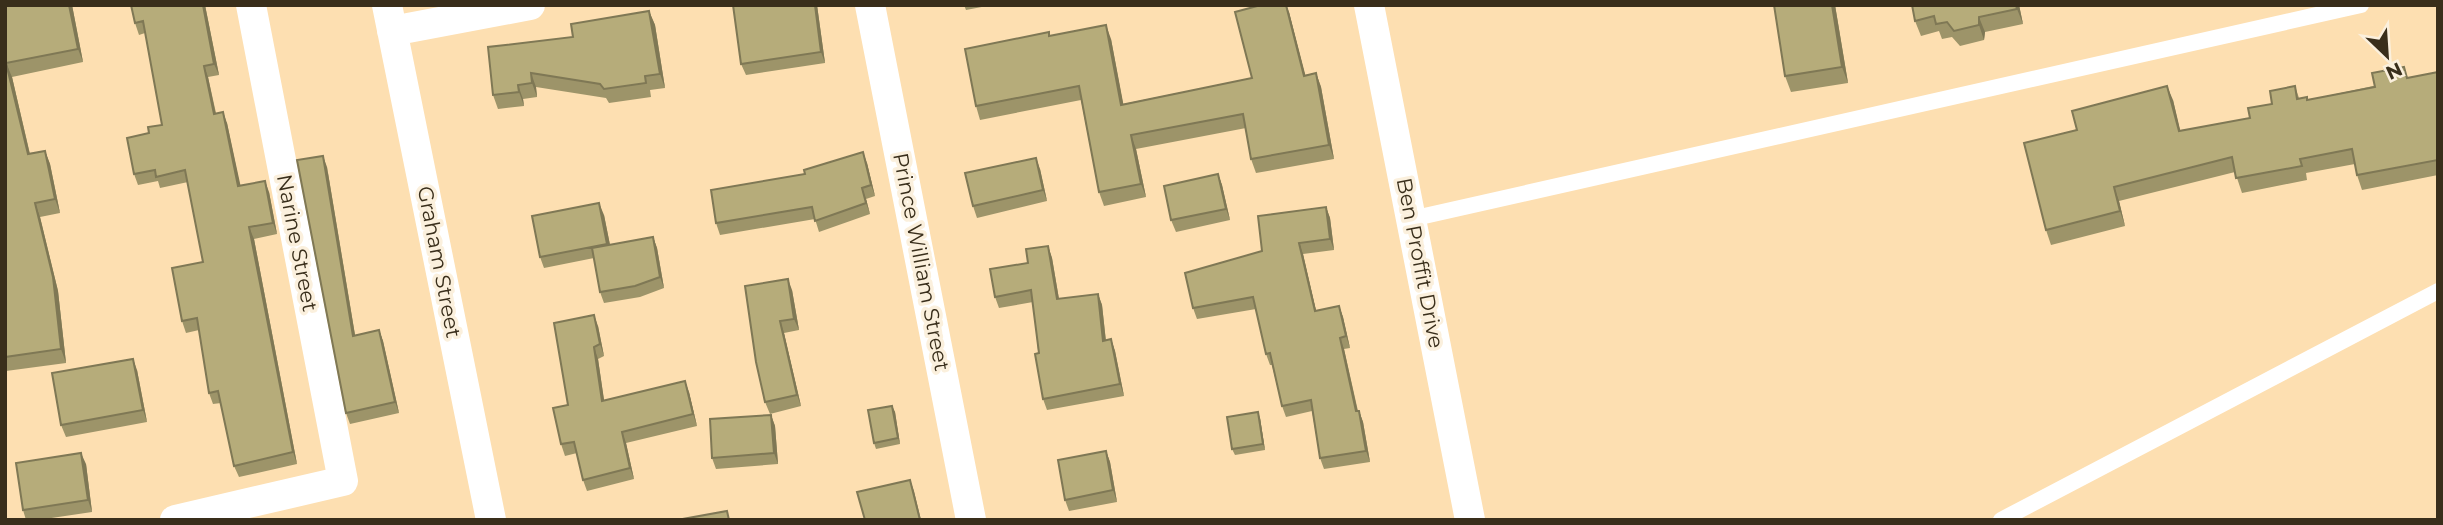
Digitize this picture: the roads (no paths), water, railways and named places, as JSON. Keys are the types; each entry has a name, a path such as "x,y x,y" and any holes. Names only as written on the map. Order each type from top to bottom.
{"street":[{"name":"Narine Street","path":"176,520 343,481 251,5"},
{"path":"390,18 530,5"},
{"name":"Prince William Street","path":"870,5 971,520"},
{"name":"Ben Proffit Drive","path":"1369,5 1470,520"},
{"name":"Graham Street","path":"390,18 491,520"}],"lane":[{"path":"1411,219 2361,5"},
{"path":"2001,520 2438,290"}]}
